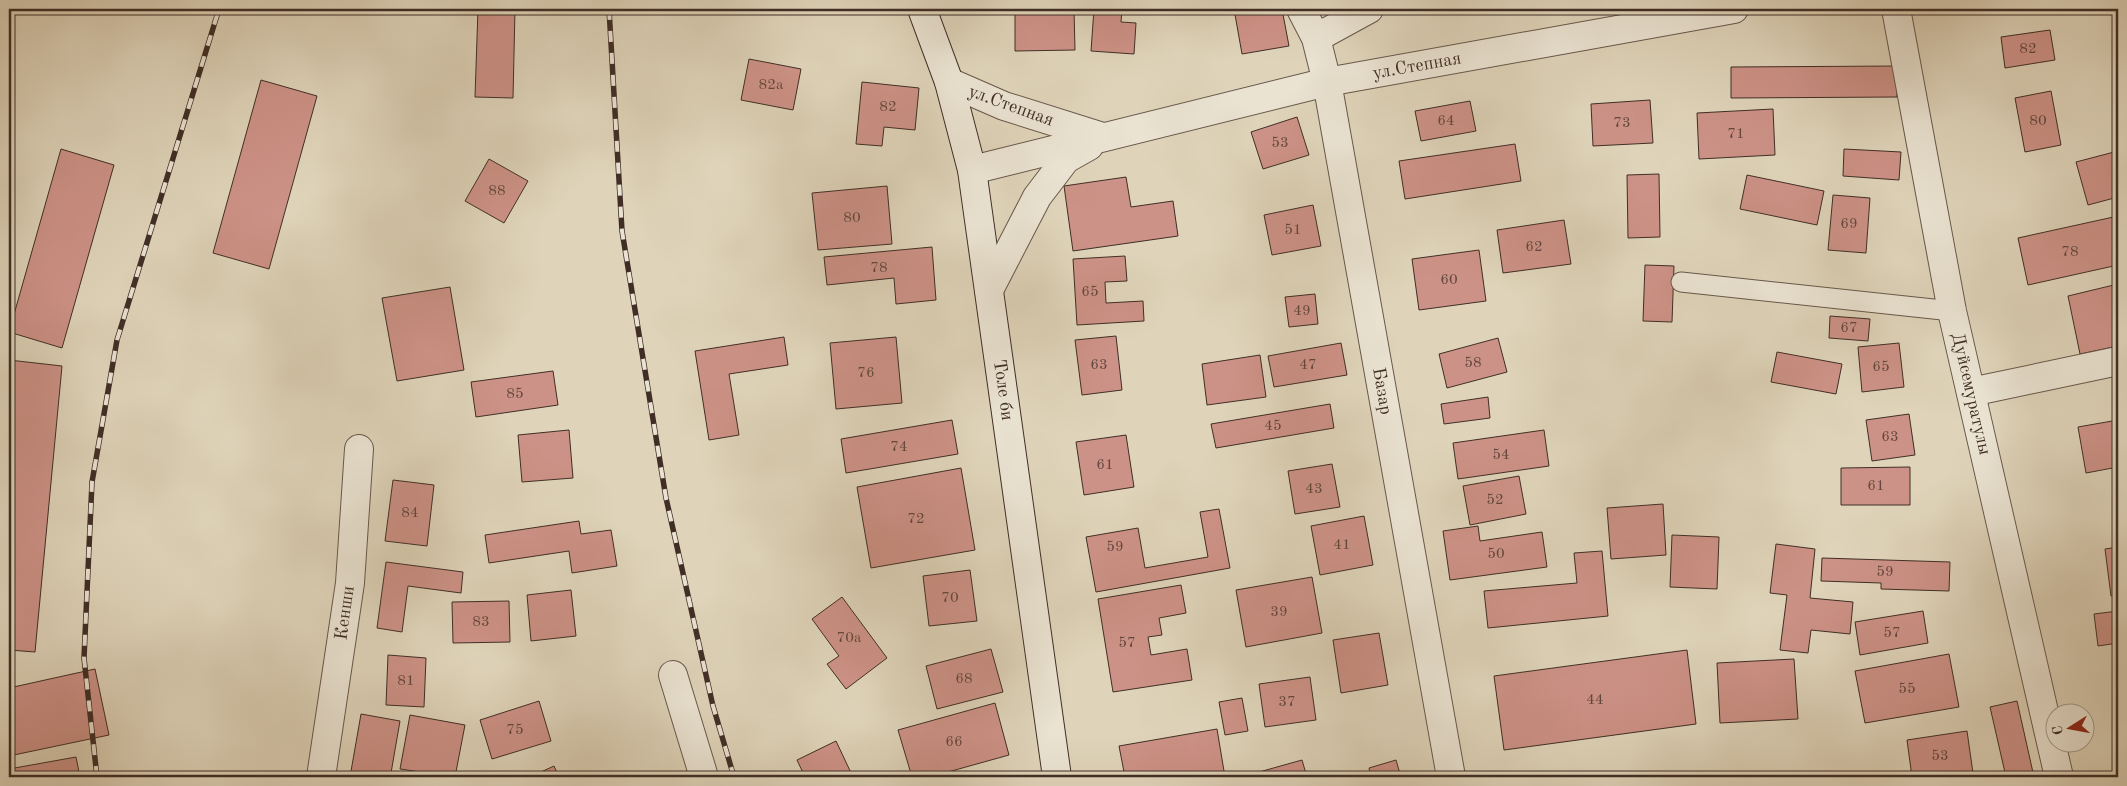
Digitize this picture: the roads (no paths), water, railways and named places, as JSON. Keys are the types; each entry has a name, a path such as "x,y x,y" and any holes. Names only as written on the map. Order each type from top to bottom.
{"street":[{"name":"Толе би","path":"922,9 949,82 972,170 1057,777"},
{"name":"Базар","path":"1301,9 1316,38 1327,82 1451,777"},
{"path":"1316,38 1369,9"},
{"name":"ул.Степная","path":"972,170 1327,82 1734,9"},
{"name":"Дуйсемуратулы","path":"1896,9 1952,311 2059,777"},
{"name":"ул.Степная","path":"949,82 1004,106 1103,137"},
{"path":"989,290 1037,197 1066,159 1103,137"},
{"path":"1971,392 2118,361"},
{"name":"Кенши","path":"321,777 350,583 360,448"},
{"path":"673,675 704,777"}],"lane":[{"path":"1681,282 1952,311"}],"railway":[{"path":"97,777 84,658 92,482 117,340 219,9"},
{"path":"609,9 622,231 666,498 713,706 734,777"}]}
